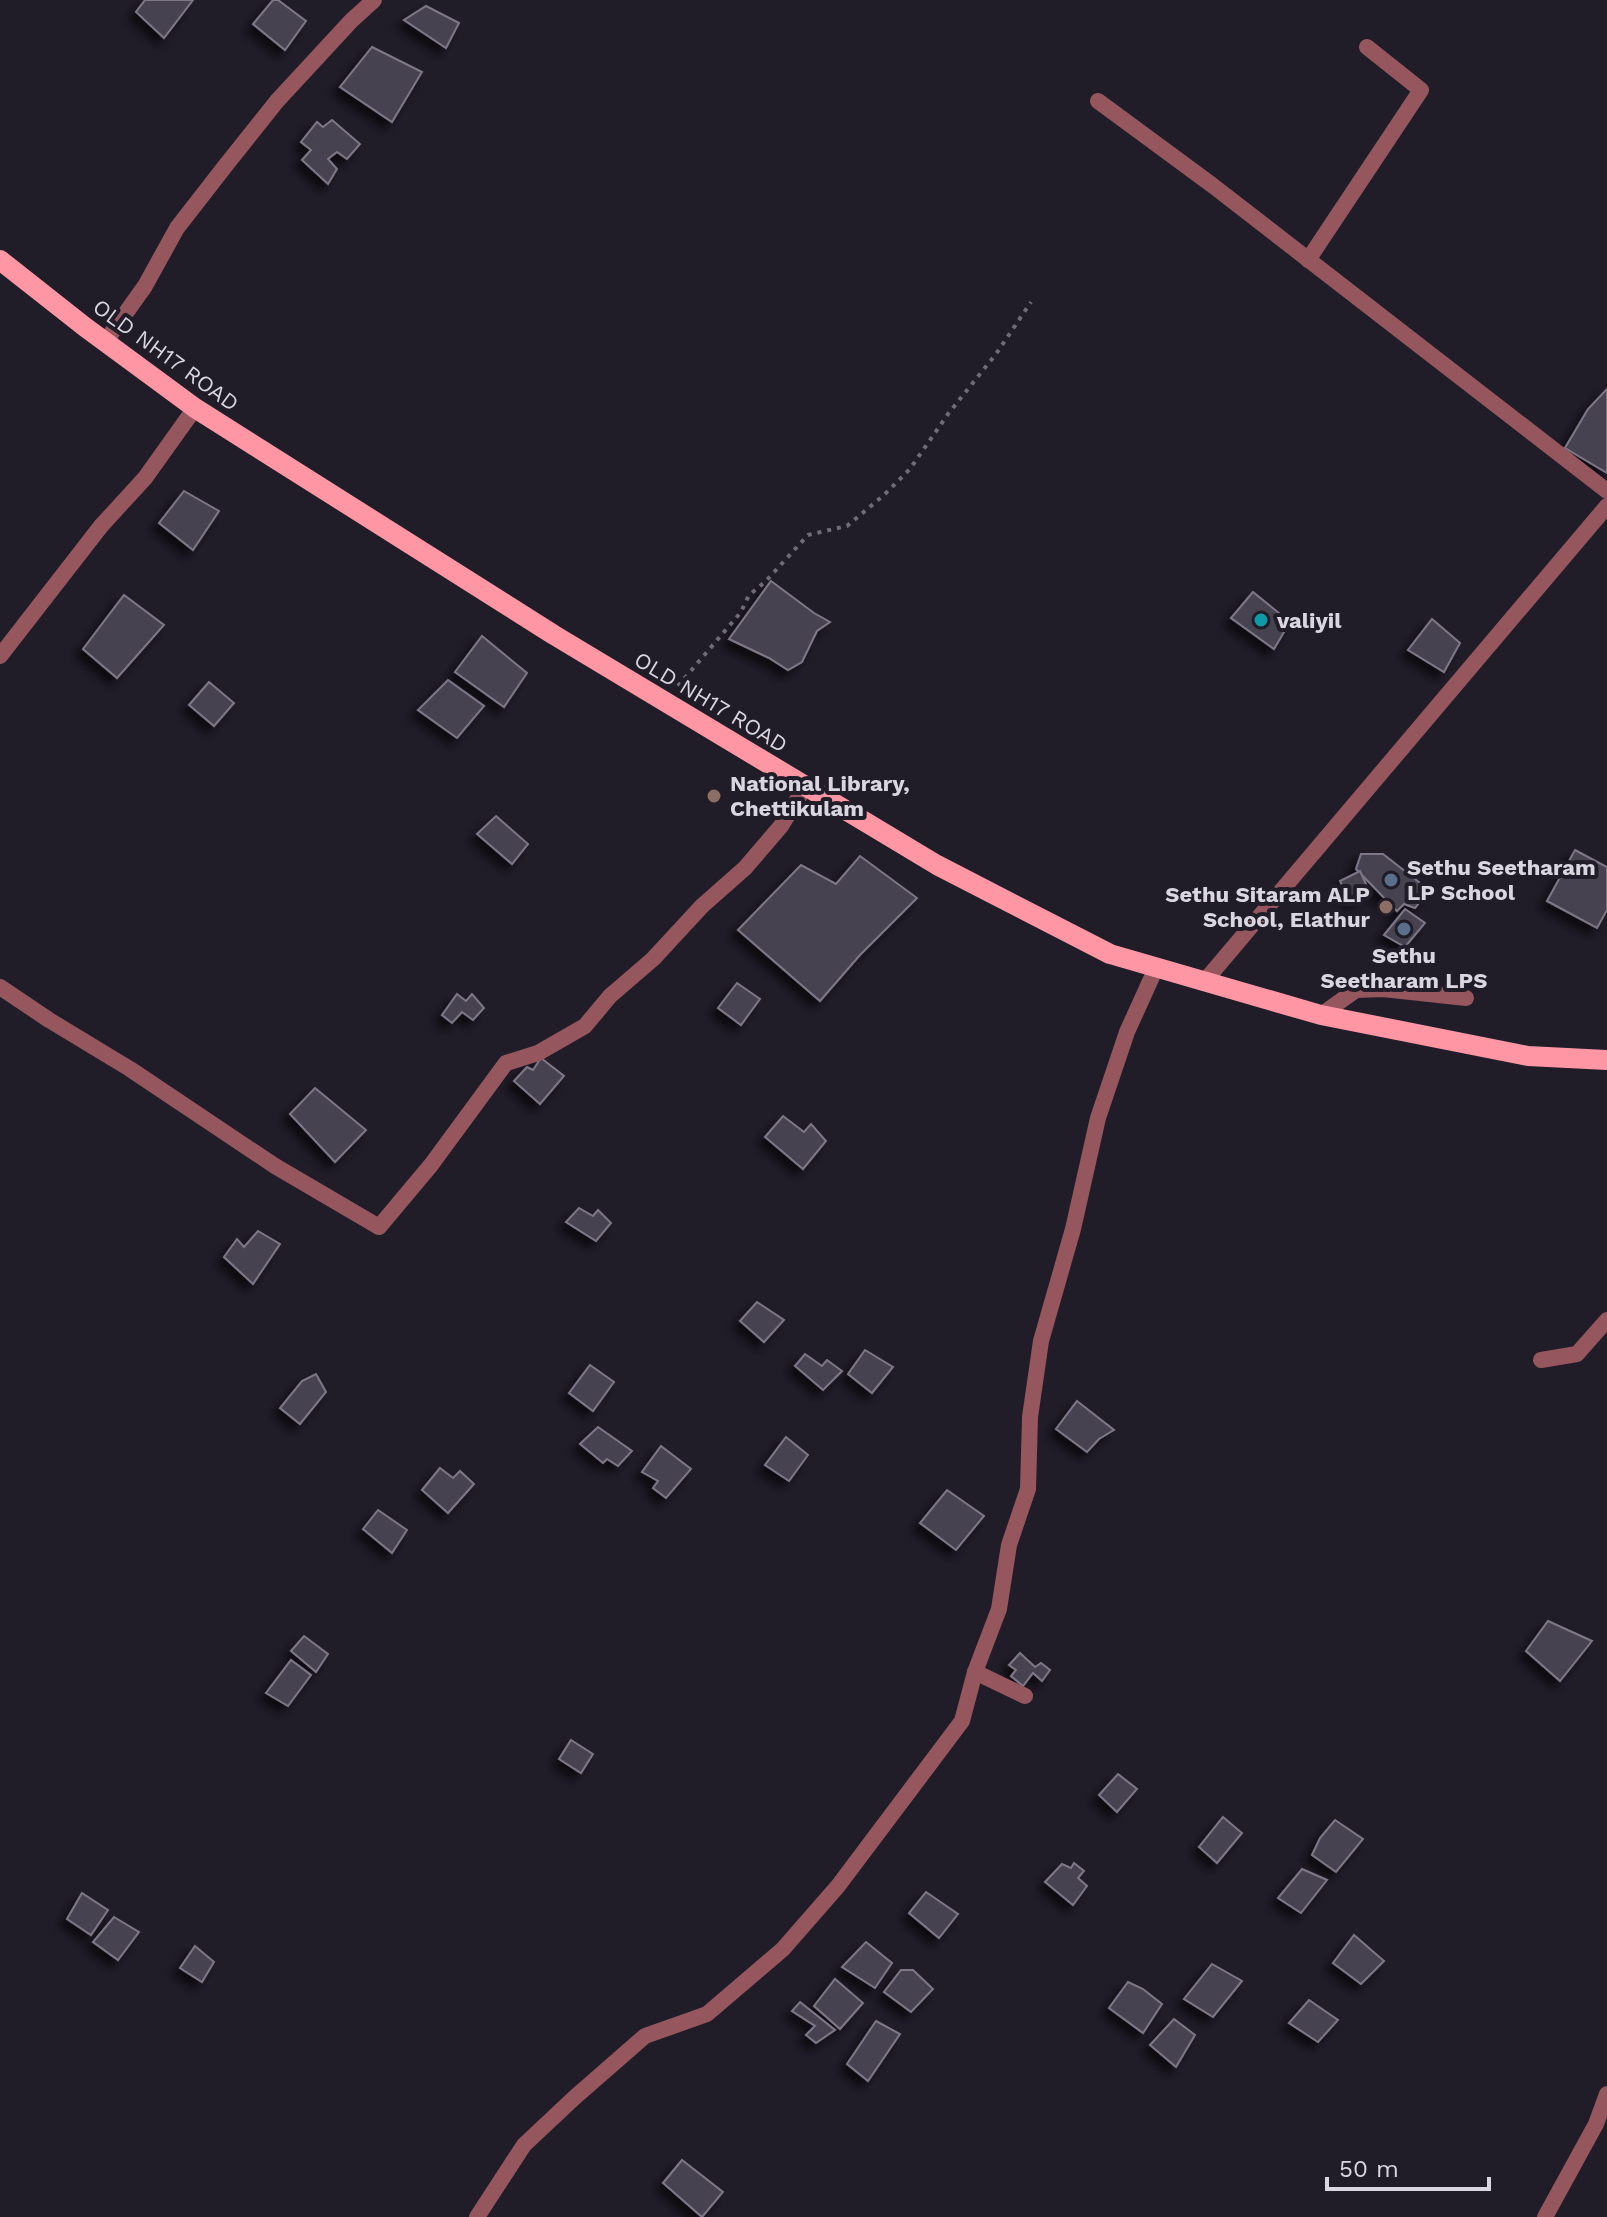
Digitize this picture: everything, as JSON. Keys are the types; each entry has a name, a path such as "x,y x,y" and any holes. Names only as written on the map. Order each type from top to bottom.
{"main road":[{"name":"OLD NH17 ROAD","path":"0,260 195,408 554,635 937,865 1110,954 1321,1015 1528,1056 1607,1060"}],"street":[{"path":"105,342 145,286 177,228 226,165 277,101 374,0"},
{"path":"1308,260 1421,90 1367,47"},
{"path":"1098,101 1212,185 1607,491"},
{"path":"0,656 101,526 145,478 195,408"},
{"path":"1204,982 1607,506"},
{"path":"0,987 275,1166 379,1227 431,1165 506,1063 538,1053 585,1026 610,996 653,959 702,906 745,868 781,826 805,787"},
{"path":"477,2217 524,2145 574,2098 645,2036 707,2014 783,1949 838,1886 962,1721 975,1672 999,1609 1009,1545 1028,1489 1030,1417 1041,1341 1073,1229 1098,1118 1127,1032 1156,968"},
{"path":"1321,1015 1356,990 1383,989 1466,998"},
{"path":"1541,1360 1577,1354 1607,1320"},
{"path":"975,1672 1025,1696"},
{"path":"1545,2217 1596,2124 1607,2094"}],"path":[{"path":"678,686 741,612 749,595 808,535 847,526 910,469 1031,302"}],"building":[{"path":"145,0 193,0 164,38 136,12"},
{"path":"273,0 278,0 306,21 285,50 253,24"},
{"path":"426,6 459,23 446,48 404,20"},
{"path":"372,47 422,72 392,122 340,87"},
{"path":"332,120 360,144 347,159 337,152 328,159 337,169 328,184 302,160 311,150 301,142 317,122 323,127"},
{"path":"1607,389 1607,473 1565,448 1588,409"},
{"path":"184,491 219,511 193,550 159,523"},
{"path":"771,581 830,622 817,631 802,662 788,670 729,639"},
{"name":"valiyil","path":"1253,592 1290,622 1274,649 1231,618"},
{"path":"124,595 164,625 117,678 83,649"},
{"path":"1432,619 1460,643 1444,672 1408,650"},
{"path":"482,636 527,673 504,707 455,672"},
{"path":"448,680 484,706 457,738 418,710"},
{"path":"209,682 234,703 214,726 189,705"},
{"path":"496,816 528,844 512,864 477,834"},
{"path":"1575,850 1607,867 1607,910 1597,928 1547,901"},
{"name":"Sethu Seetharam LP School","path":"1361,854 1383,854 1429,890 1415,908 1404,904 1397,911 1356,869"},
{"path":"860,856 917,898 860,955 820,1001 738,930 801,865 836,884"},
{"path":"1360,871 1370,893 1350,902 1340,881"},
{"name":"Sethu Seetharam LPS","path":"1405,909 1425,923 1405,947 1384,935"},
{"path":"737,983 760,999 741,1025 718,1008"},
{"path":"457,994 466,1001 472,994 484,1008 473,1020 462,1012 452,1023 442,1015"},
{"path":"541,1058 564,1076 540,1104 514,1081 527,1067 533,1070"},
{"path":"315,1088 366,1130 335,1162 290,1114"},
{"path":"783,1116 804,1132 811,1124 826,1141 803,1169 765,1137"},
{"path":"579,1208 593,1216 598,1210 611,1223 596,1241 566,1222"},
{"path":"258,1231 280,1244 253,1284 224,1257 237,1239 244,1247"},
{"path":"757,1302 784,1320 764,1342 740,1321"},
{"path":"865,1350 893,1367 872,1393 848,1374"},
{"path":"805,1354 822,1366 827,1360 842,1371 823,1390 795,1366"},
{"path":"590,1365 614,1382 593,1411 569,1393"},
{"path":"316,1374 326,1392 300,1424 280,1408 302,1381"},
{"path":"1077,1401 1114,1430 1099,1439 1087,1452 1056,1429"},
{"path":"598,1427 632,1451 618,1466 607,1459 603,1463 580,1444"},
{"path":"786,1437 808,1455 789,1481 765,1465"},
{"path":"661,1446 691,1469 666,1498 653,1488 658,1481 642,1472"},
{"path":"440,1468 453,1478 460,1471 474,1484 448,1513 422,1490"},
{"path":"947,1490 984,1516 956,1550 920,1523"},
{"path":"378,1510 407,1530 392,1553 363,1529"},
{"path":"1548,1621 1592,1641 1560,1681 1526,1651"},
{"path":"304,1636 328,1654 316,1672 291,1651"},
{"path":"1020,1653 1035,1667 1041,1663 1050,1670 1042,1681 1033,1673 1023,1686 1011,1676 1016,1670 1009,1665"},
{"path":"291,1660 311,1675 288,1706 266,1693"},
{"path":"571,1740 593,1754 581,1773 559,1759"},
{"path":"1118,1774 1137,1789 1117,1812 1099,1795"},
{"path":"1223,1817 1242,1833 1217,1863 1199,1847"},
{"path":"1335,1820 1363,1839 1336,1872 1312,1855 1320,1838"},
{"path":"1074,1863 1084,1871 1078,1878 1087,1886 1073,1905 1045,1882 1062,1864 1071,1868"},
{"path":"1302,1869 1327,1880 1301,1913 1278,1898"},
{"path":"926,1892 958,1914 939,1938 909,1913"},
{"path":"82,1893 108,1910 91,1935 67,1919"},
{"path":"114,1917 139,1932 118,1960 93,1942"},
{"path":"1354,1935 1384,1961 1361,1984 1333,1963"},
{"path":"866,1942 892,1963 875,1988 842,1967"},
{"path":"195,1946 214,1962 202,1982 180,1968"},
{"path":"1212,1964 1242,1981 1213,2017 1184,1999"},
{"path":"901,1970 913,1970 933,1989 911,2012 884,1992"},
{"path":"835,1979 863,2003 840,2029 814,2006"},
{"path":"1128,1982 1162,2004 1143,2033 1109,2008"},
{"path":"1309,2000 1338,2020 1318,2042 1289,2023"},
{"path":"800,2002 835,2030 816,2043 806,2035 815,2026 792,2011"},
{"path":"1174,2019 1195,2035 1176,2067 1150,2045"},
{"path":"876,2021 900,2034 868,2081 847,2064"},
{"path":"682,2160 723,2192 702,2217 663,2183"}],"place":[{"name":"valiyil","path":"1261,620"},
{"name":"National Library, Chettikulam","path":"714,796"},
{"name":"Sethu Seetharam LP School","path":"1391,880"},
{"name":"Sethu Sitaram ALP School, Elathur","path":"1386,907"},
{"name":"Sethu Seetharam LPS","path":"1404,929"}]}
